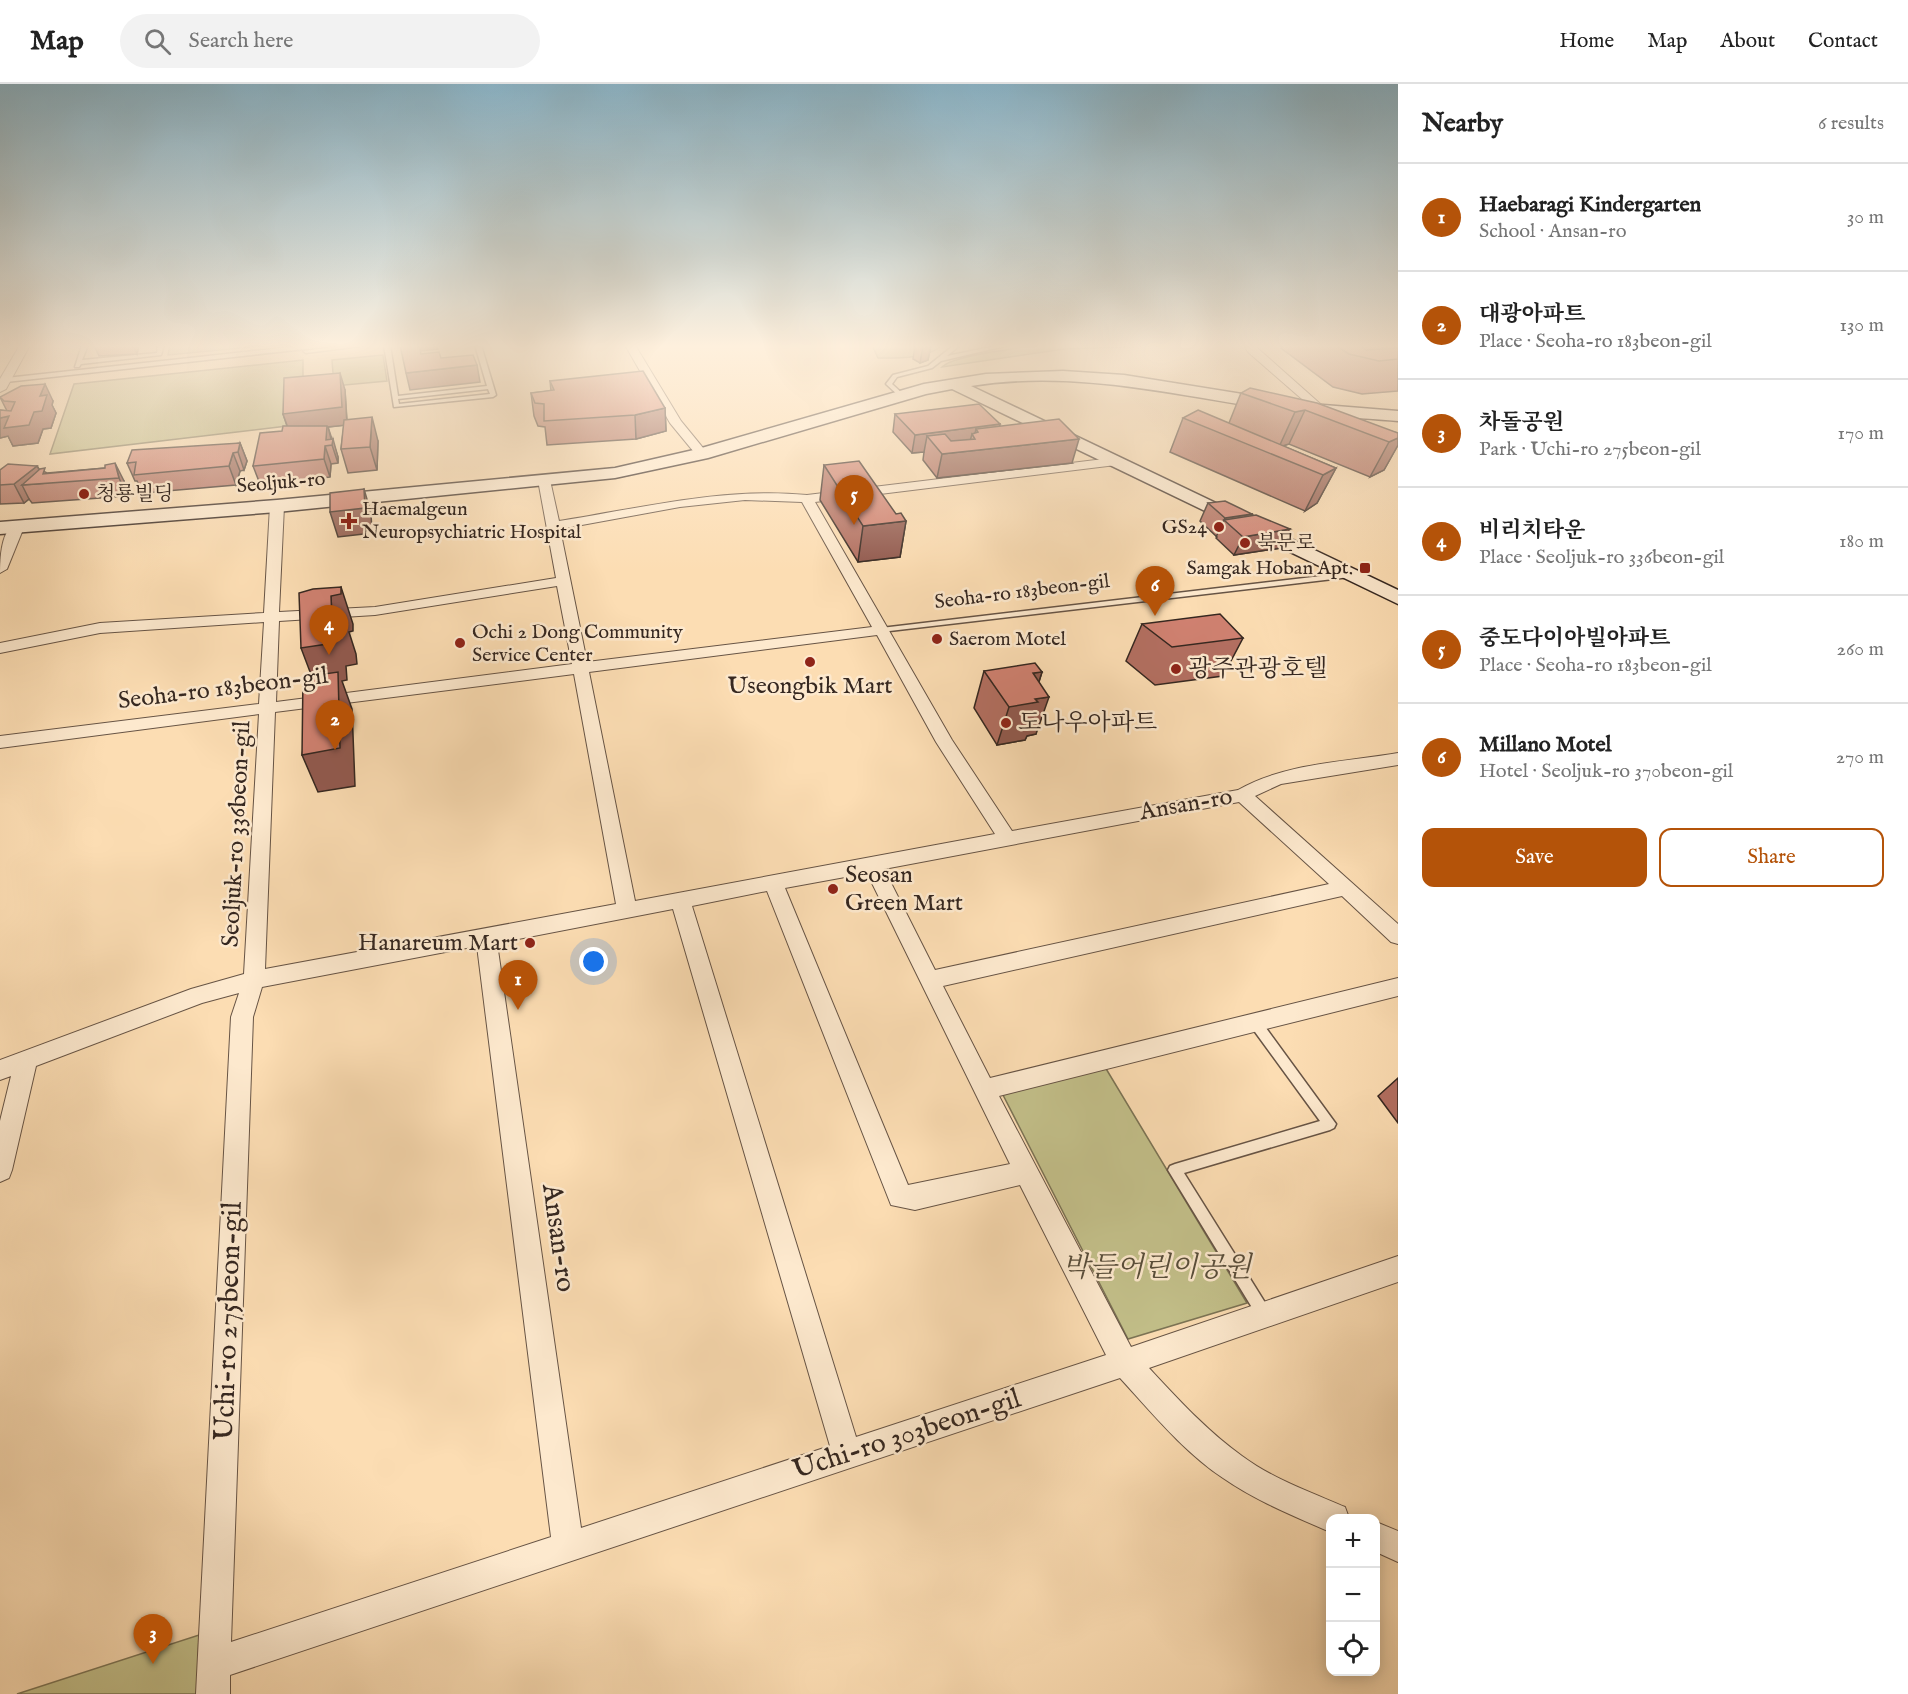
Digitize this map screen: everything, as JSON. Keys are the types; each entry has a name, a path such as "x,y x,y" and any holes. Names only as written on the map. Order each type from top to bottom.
{"main road":[{"name":"Seoljuk-ro","path":"8,527 277,506 636,470 702,454 816,420"},
{"path":"1027,420 1398,598"}],"street":[{"path":"674,420 702,454"},
{"path":"553,526 698,502 768,495 807,499 1112,462"},
{"path":"544,480 627,910"},
{"path":"807,499 945,742 1007,838"},
{"name":"Seoljuk-ro 336beon-gil","path":"254,980 277,506"},
{"name":"Seoljuk-ro","path":"0,569 8,527"},
{"path":"0,648 100,628 399,608 564,582"},
{"name":"Seoha-ro 183beon-gil","path":"0,742 881,630"},
{"name":"Ansan-ro","path":"0,1070 199,995 254,980 1243,795 1264,783 1280,778 1398,759"},
{"path":"1243,795 1398,936"},
{"path":"872,864 984,1090 1125,1363 1178,1420 1232,1467 1276,1493 1326,1515"},
{"path":"773,882 900,1197 915,1198 1026,1172"},
{"path":"929,980 1346,888"},
{"path":"680,899 847,1454"},
{"name":"Ansan-ro","path":"486,938 568,1547"},
{"name":"Uchi-ro 275beon-gil","path":"254,980 242,1017 214,1679 568,1547 688,1506"},
{"path":"984,1090 1398,987"},
{"path":"0,1170 26,1060"},
{"name":"Uchi-ro 303beon-gil","path":"688,1506 1125,1363 1398,1269"},
{"path":"1380,1539 1398,1547"}],"lane":[{"name":"Seoha-ro 183beon-gil","path":"881,630 1347,574"},
{"path":"1246,1023 1330,1124 1175,1170 1264,1315"}],"green space":[{"path":"62,420 287,420 287,426 50,454"},
{"name":"박들어린이공원","path":"1105,1067 1247,1303 1128,1339 1002,1093"},
{"path":"199,1635 197,1694 17,1694"}],"building":[{"path":"7,420 31,420 29,425 4,428"},
{"path":"344,420 372,420 370,447 341,449"},
{"path":"901,420 996,420 1000,424 915,435"},
{"path":"1060,420 1079,439 942,454 927,436 945,434 951,441 975,439 972,434 978,432 976,429"},
{"path":"1188,420 1222,420 1336,468 1323,475"},
{"path":"1332,420 1363,420 1398,433 1398,438 1389,442"},
{"path":"283,426 327,426 326,440 333,439 332,445 325,446 324,459 253,466 260,433 282,431"},
{"path":"240,443 238,452 233,453 229,466 134,475 136,462 127,463 132,450"},
{"path":"859,461 896,514 901,513 906,521 863,526 824,465"},
{"path":"115,463 119,478 22,485 40,469 45,468 43,474 105,468 105,465"},
{"path":"8,464 37,466 14,484 0,485 0,470"},
{"path":"364,489 365,508 330,512 330,493"},
{"path":"1225,501 1252,514 1225,518 1208,503"},
{"path":"1256,515 1290,529 1243,537 1224,520"},
{"path":"341,587 341,594 331,596 332,618 344,617 345,626 333,628 334,643 301,648 299,593 313,589"},
{"path":"1220,614 1243,638 1172,647 1142,624"},
{"path":"1035,663 1042,672 1033,673 1049,697 1035,699 1038,702 1009,707 984,671"},
{"path":"338,672 340,748 302,755 303,677"}],"place":[{"name":"청룡빌딩","path":"84,494"},
{"name":"Haemalgeun Neuropsychiatric Hospital","path":"349,521"},
{"name":"중도다이아빌아파트","path":"854,525"},
{"name":"GS24","path":"1219,527"},
{"name":"북문로","path":"1245,543"},
{"name":"Samgak Hoban Apt.","path":"1365,568"},
{"name":"Millano Motel","path":"1155,616"},
{"name":"Saerom Motel","path":"937,639"},
{"name":"Ochi 2 Dong Community Service Center","path":"460,643"},
{"name":"비리치타운","path":"329,655"},
{"name":"Useongbik Mart","path":"810,662"},
{"name":"광주관광호텔","path":"1176,669"},
{"name":"도나우아파트","path":"1006,723"},
{"name":"대광아파트","path":"335,750"},
{"name":"Seosan Green Mart","path":"833,889"},
{"name":"Hanareum Mart","path":"530,943"},
{"name":"Haebaragi Kindergarten","path":"518,1010"},
{"name":"차돌공원","path":"153,1664"}]}
